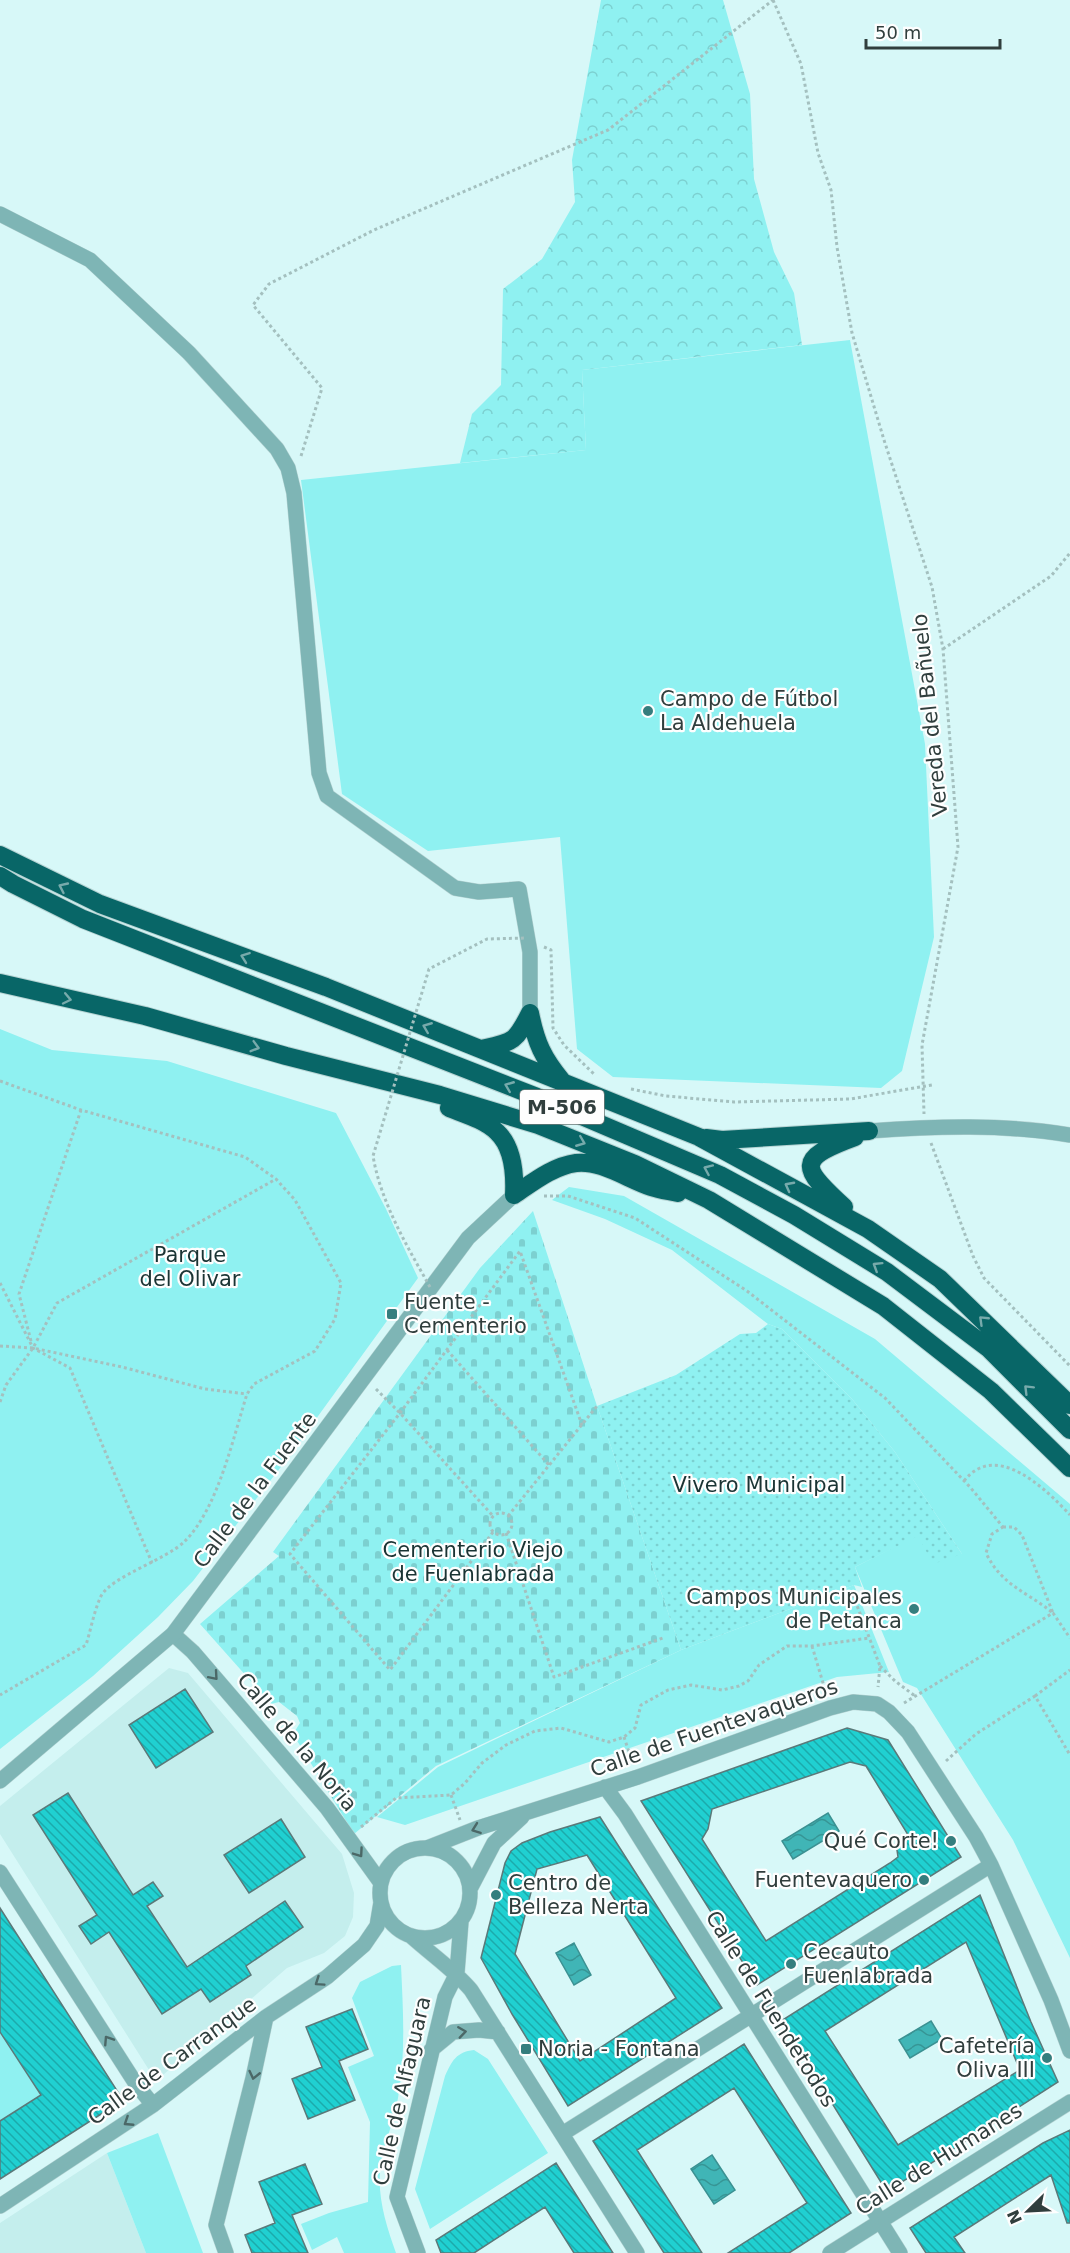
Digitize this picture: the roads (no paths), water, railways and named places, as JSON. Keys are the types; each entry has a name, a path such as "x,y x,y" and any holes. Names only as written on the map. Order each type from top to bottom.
{"highway":[{"path":"0,855 100,904 315,983 699,1137 868,1229 940,1279 1070,1405"},
{"name":"M-506","path":"0,876 83,919 537,1097 720,1175 794,1215 887,1272 988,1348 1070,1430"},
{"name":"M-506","path":"0,983 145,1016 440,1095 538,1125 635,1164 709,1200 883,1306 991,1391 1070,1468"},
{"path":"481,1049 505,1044 519,1035 530,1013"},
{"path":"530,1013 535,1036 544,1059 563,1082"},
{"path":"405,1087 497,1132 505,1143 515,1173 514,1195"},
{"path":"699,1137 722,1140 869,1131"},
{"path":"868,1229 818,1184 811,1173 811,1165 819,1153 869,1131"},
{"path":"514,1195 554,1170 574,1163 586,1163 651,1187 709,1200"}],"street":[{"path":"0,214 90,260 189,353 269,441 288,468 294,493 319,773 327,796 455,888 479,892 519,889 531,940 530,1013"},
{"path":"869,1131 925,1127 1031,1129 1070,1135"},
{"name":"Calle de la Fuente","path":"0,1781 173,1634 468,1238 514,1195"},
{"name":"Calle de la Noria","path":"173,1634 193,1652 327,1808 381,1883"},
{"name":"Calle de Fuentevaqueros","path":"427,1848 465,1833 638,1777 830,1708 853,1702 883,1708 908,1732 991,1864"},
{"name":"Calle de Fuendetodos","path":"606,1787 900,2253"},
{"name":"Calle de Fuentevaqueros","path":"471,1887 494,1842 526,1814"},
{"path":"407,1935 429,1939 447,1934 461,1922 470,1905 471,1887 467,1875 460,1864 440,1850 415,1849 402,1854 391,1863 381,1883 381,1902 388,1920 446,1967 457,1973 471,1990 638,2253"},
{"path":"562,2134 991,1864 1052,2000 1070,2051"},
{"path":"0,1872 136,2084 153,2105"},
{"name":"Calle de Carranque","path":"364,1945 376,1926 381,1902"},
{"path":"457,1973 461,1922"},
{"name":"Calle de Carranque","path":"0,2206 153,2105 266,2017 327,1977 364,1945 379,1938 407,1935"},
{"name":"Calle de Alfaguara","path":"418,2253 397,2197 445,1997 457,1973"},
{"path":"226,2253 216,2225 266,2017"},
{"path":"431,2050 453,2032 479,2030 498,2032"},
{"name":"Calle de Humanes","path":"830,2253 1070,2102"}],"water":[{"path":"828,1813 839,1831 793,1859 782,1841"},
{"path":"574,1943 591,1975 574,1985 556,1953"},
{"path":"931,2021 942,2039 910,2058 899,2040"},
{"path":"712,2155 735,2190 714,2204 691,2169"}],"place":[{"name":"Campo de Fútbol La Aldehuela","path":"648,711"},
{"name":"Fuente - Cementerio","path":"392,1314"},
{"name":"Campos Municipales de Petanca","path":"914,1609"},
{"name":"Qué Corte!","path":"951,1841"},
{"name":"Fuentevaquero","path":"924,1880"},
{"name":"Centro de Belleza Nerta","path":"496,1895"},
{"name":"Cecauto Fuenlabrada","path":"791,1964"},
{"name":"Noria - Fontana","path":"526,2049"},
{"name":"Cafetería Oliva III","path":"1047,2058"}],"park label":[{"name":"Parque del Olivar","path":"190,1267"},
{"name":"Vivero Municipal","path":"759,1485"},
{"name":"Cementerio Viejo de Fuenlabrada","path":"473,1562"}]}
